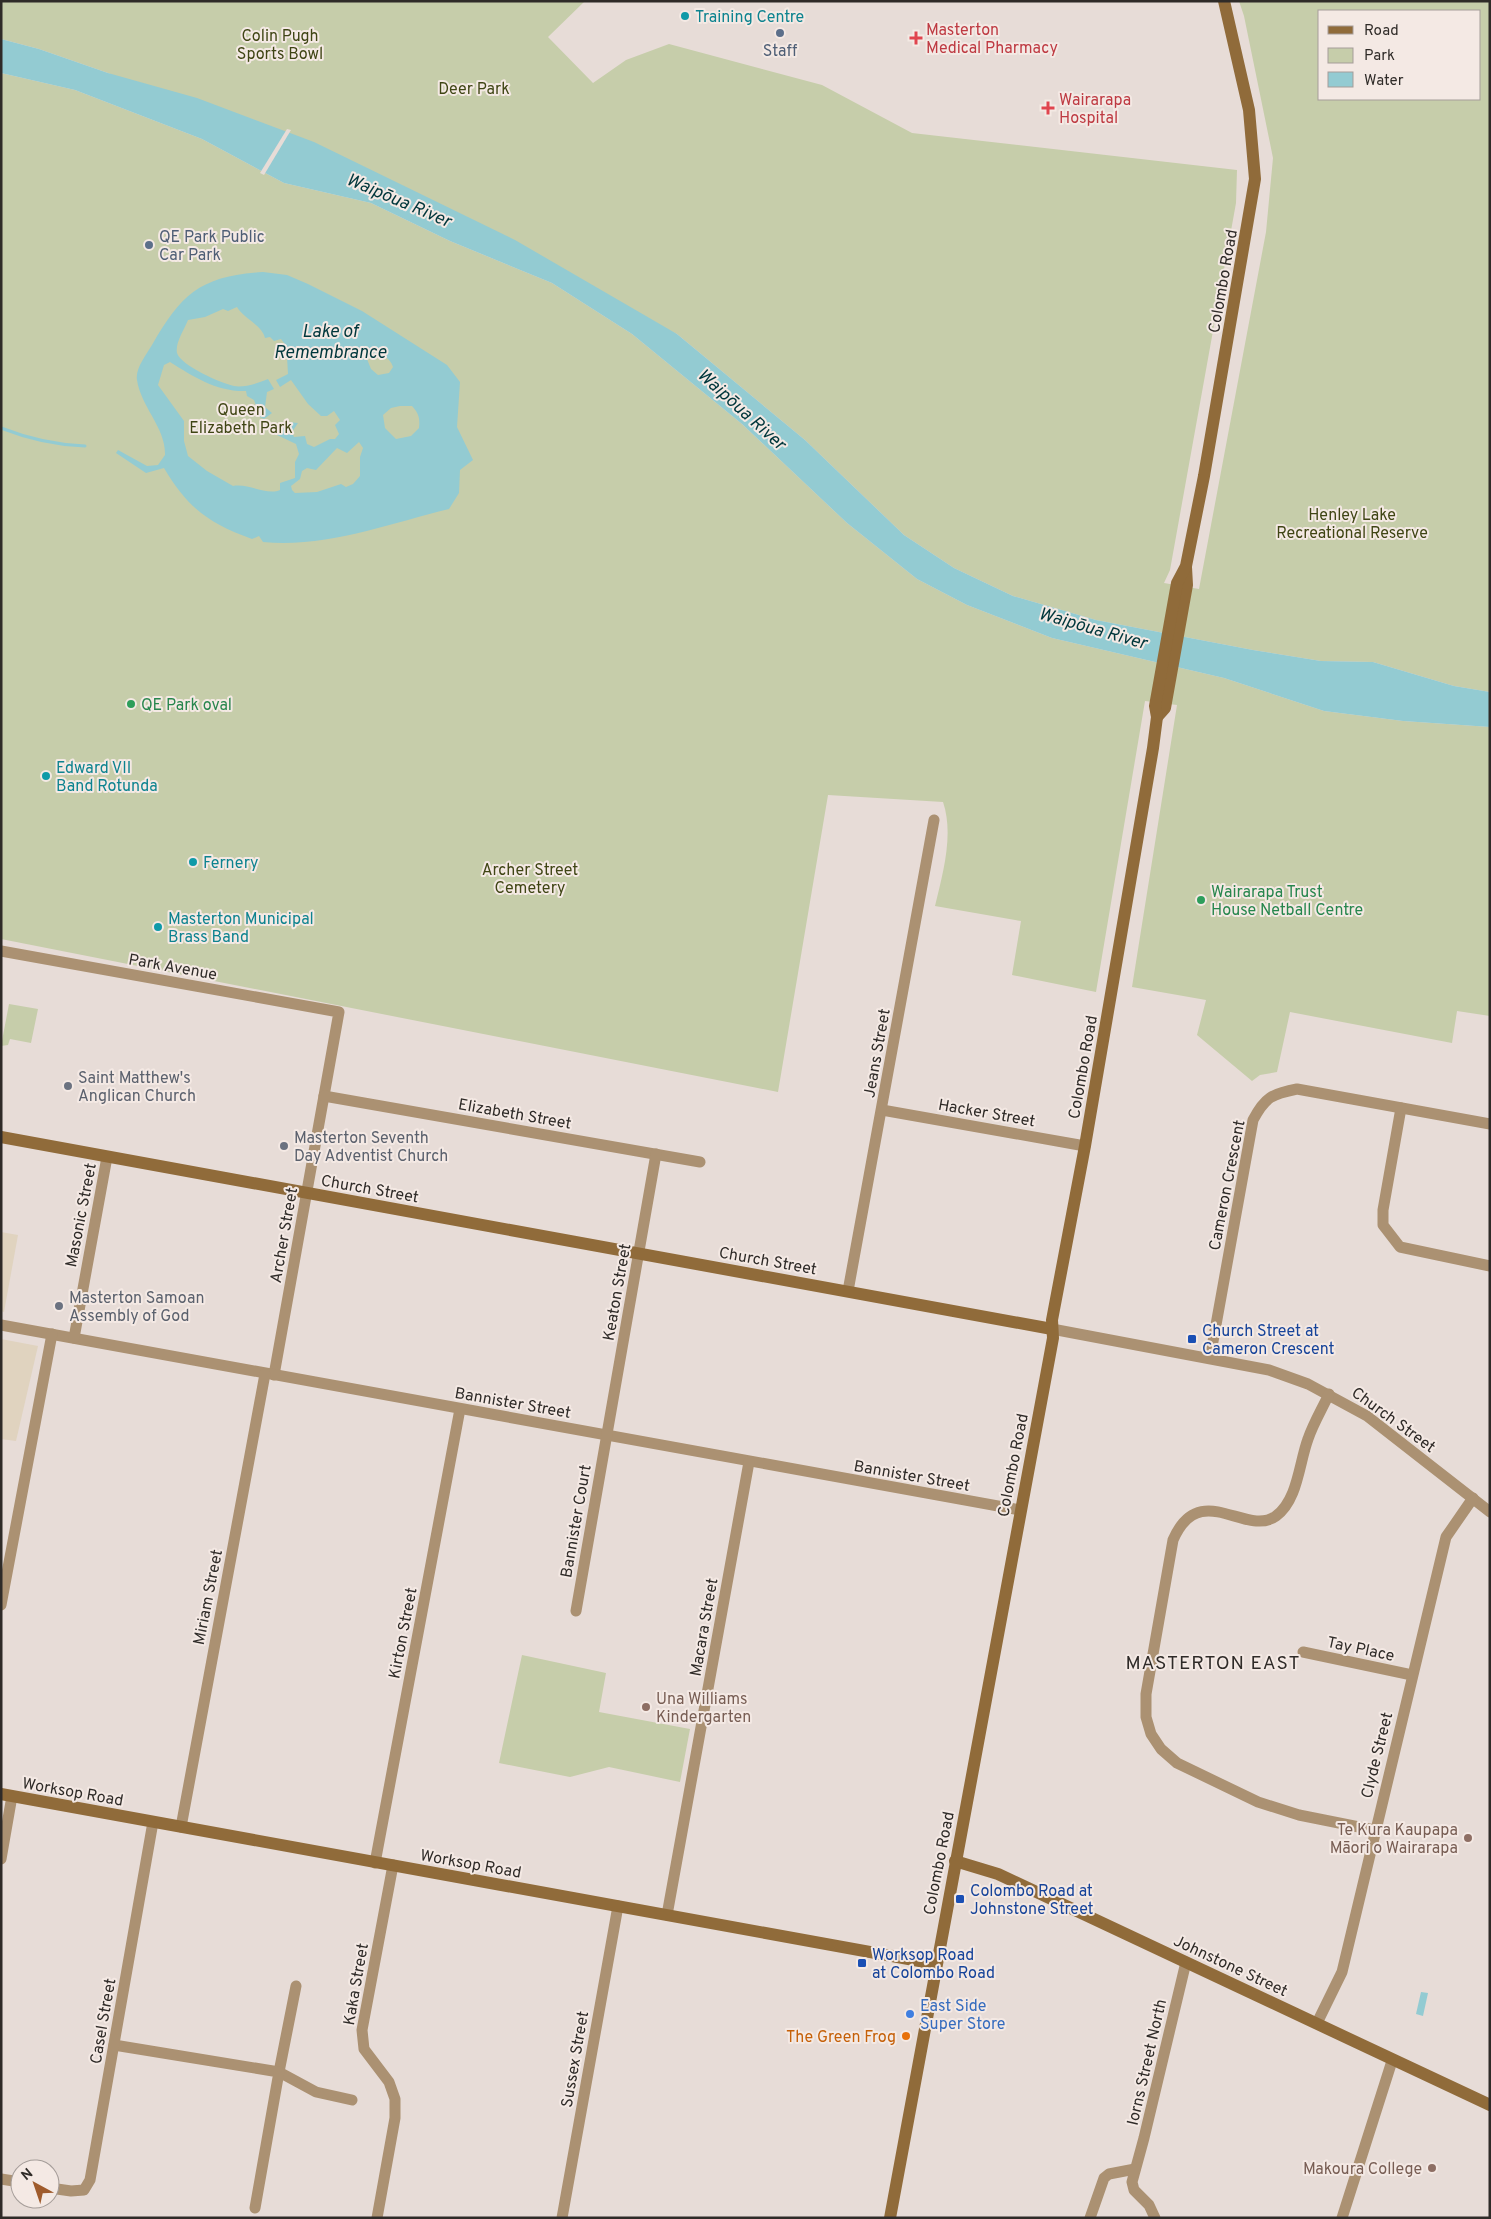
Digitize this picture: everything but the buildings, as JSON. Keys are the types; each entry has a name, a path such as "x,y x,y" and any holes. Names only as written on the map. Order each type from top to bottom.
{"street":[{"name":"Colombo Road","path":"890,2218 1051,1346 1053,1315 1085,1146 1159,710 1256,179 1249,110 1224,1"},
{"name":"Jeans Street","path":"848,1291 934,820"},
{"name":"Park Avenue","path":"1,951 339,1012"},
{"name":"Archer Street","path":"270,1374 307,1192 339,1012"},
{"name":"Cameron Crescent","path":"1210,1358 1253,1120 1261,1104 1275,1093 1297,1089 1490,1124"},
{"name":"Elizabeth Street","path":"324,1096 700,1162"},
{"path":"1401,1108 1383,1210 1383,1225 1400,1247 1490,1266"},
{"name":"Hacker Street","path":"882,1110 1085,1146"},
{"name":"Church Street","path":"1,1137 848,1291 1269,1370 1329,1394 1367,1416 1490,1512"},
{"name":"Keaton Street","path":"606,1436 640,1254 656,1154"},
{"name":"Masonic Street","path":"74,1338 107,1157"},
{"name":"Bannister Street","path":"1,1324 606,1436 1020,1510"},
{"path":"1,1605 52,1334"},
{"name":"Miriam Street","path":"181,1827 270,1374"},
{"path":"1329,1394 1308,1438 1292,1494 1285,1507 1275,1517 1260,1521 1207,1511 1191,1515 1180,1524 1173,1540 1148,1684 1146,1717 1151,1734 1161,1749 1185,1766 1258,1802 1299,1815 1374,1830"},
{"name":"Kirton Street","path":"375,1863 460,1409"},
{"name":"Bannister Court","path":"576,1611 606,1436"},
{"name":"Macara Street","path":"668,1915 749,1462"},
{"name":"Clyde Street","path":"1317,2023 1342,1972 1374,1830 1446,1537 1473,1498"},
{"name":"Tay Place","path":"1303,1652 1412,1675"},
{"path":"1,1859 7,1795"},
{"name":"Worksop Road","path":"7,1795 936,1964"},
{"name":"Casel Street","path":"60,2190 72,2192 84,2190 90,2180 153,1822"},
{"name":"Johnstone Street","path":"955,1861 998,1874 1317,2023 1392,2061 1490,2105"},
{"name":"Kaka Street","path":"377,2218 395,2118 395,2098 388,2082 364,2049 362,2030 393,1865"},
{"name":"Sussex Street","path":"562,2218 618,1906"},
{"name":"Iorns Street North","path":"1156,2218 1149,2205 1134,2190 1132,2182 1186,1962"},
{"path":"255,2208 296,1986"},
{"path":"114,2045 279,2072 316,2092 352,2100"},
{"path":"1342,2218 1392,2061"},
{"path":"1090,2218 1104,2178 1109,2174 1135,2169"}],"shaded area":[{"path":"1,1232 18,1235 4,1312 1,1311"},
{"path":"1,1339 38,1346 16,1441 1,1439"}],"green space":[{"path":"1,1 585,1 548,37 593,83 626,60 669,44 822,85 912,133 1237,170 1236,203 1170,570 1164,583 1199,589 1266,232 1273,158 1244,16 1239,1 1490,1 1490,692 1454,686 1373,662 1321,661 1096,620 1013,596 954,568 904,535 805,440 677,334 108,73 39,49 1,39"},
{"name":"Queen Elizabeth Park","path":"1,73 75,90 202,139 284,183 371,203 450,241 552,283 632,334 742,424 847,523 917,579 967,605 1052,638 1224,678 1324,711 1403,721 1490,727 1490,1016 1457,1011 1452,1043 1290,1012 1277,1072 1260,1075 1252,1081 1197,1035 1206,1000 1132,987 1177,705 1145,701 1096,992 1012,975 1021,921 935,906 946,854 948,827 943,802 828,795 778,1092 1,939"},
{"path":"9,1004 38,1009 31,1043 10,1039 8,1045 1,1046"},
{"path":"522,1655 606,1673 599,1712 690,1729 680,1782 609,1767 570,1777 499,1763"}],"water":[{"name":"Waipōua River","path":"1,39 39,49 108,73 197,98 314,142 515,240 677,334 805,440 904,535 954,568 1013,596 1096,620 1321,661 1373,662 1454,686 1490,692 1490,727 1403,721 1324,711 1224,678 1052,638 967,605 917,579 847,523 742,424 632,334 552,283 450,241 371,203 284,183 202,139 75,90 1,73"},
{"name":"Lake of Remembrance","path":"263,272 287,275 308,284 362,311 447,365 460,382 457,427 473,460 460,470 459,493 449,509 380,528 333,538 287,543 263,542 259,536 252,539 237,533 223,527 200,512 182,494 164,468 146,473 116,453 118,450 147,466 158,465 165,455 164,445 158,427 139,390 137,376 139,367 173,312 184,300 196,290 209,283 242,274","holes":["237,307 243,315 260,329 265,338 270,337 274,341 281,339 290,351 287,357 288,374 276,380 280,387 291,380 308,404 321,416 327,416 334,411 340,420 335,425 339,434 335,439 330,439 314,447 307,444 305,436 294,437 292,432 298,423 287,422 275,430 277,435 296,444 299,454 295,462 295,478 280,483 280,490 264,491 245,486 233,486 207,471 188,456 184,441 184,421 158,385 164,365 170,362 206,383 225,389 246,391 247,396 254,400 260,417 264,419 272,413 265,407 267,392 274,389 268,379 256,384 234,386 211,378 193,368 180,358 177,353 179,341 188,320 205,317 223,309 228,311","372,353 382,355 389,360 393,367 389,373 378,375 371,369 367,359","412,406 418,416 419,428 411,436 396,439 385,428 383,415 391,408","359,442 363,448 360,457 360,476 353,484 346,487 341,484 317,492 295,493 292,490 291,486 300,479 302,471 307,468 316,470 337,448 347,453"]},
{"path":"1421,1992 1428,1993 1423,2016 1416,2014"}],"pier":[{"path":"287,129 291,130 264,175 260,173"}],"waterway":[{"path":"1,428 42,441 85,446"}],"place":[{"name":"Training Centre","path":"685,16"},
{"name":"Staff","path":"780,33"},
{"name":"Masterton Medical Pharmacy","path":"916,38"},
{"name":"Wairarapa Hospital","path":"1048,108"},
{"name":"QE Park Public Car Park","path":"149,245"},
{"name":"QE Park oval","path":"131,704"},
{"name":"Edward VII Band Rotunda","path":"46,776"},
{"name":"Fernery","path":"193,862"},
{"name":"Wairarapa Trust House Netball Centre","path":"1201,900"},
{"name":"Masterton Municipal Brass Band","path":"158,927"},
{"name":"Saint Matthew's Anglican Church","path":"68,1086"},
{"name":"Masterton Seventh Day Adventist Church","path":"284,1146"},
{"name":"Masterton Samoan Assembly of God","path":"59,1306"},
{"name":"Church Street at Cameron Crescent","path":"1192,1339"},
{"name":"Una Williams Kindergarten","path":"646,1707"},
{"name":"Te Kura Kaupapa Māori o Wairarapa","path":"1468,1838"},
{"name":"Colombo Road at Johnstone Street","path":"960,1899"},
{"name":"Worksop Road at Colombo Road","path":"862,1963"},
{"name":"East Side Super Store","path":"910,2014"},
{"name":"The Green Frog","path":"906,2036"},
{"name":"Makoura College","path":"1432,2168"}],"district":[{"name":"MASTERTON EAST","path":"1213,1662"}],"park label":[{"name":"Colin Pugh Sports Bowl","path":"280,44"},
{"name":"Deer Park","path":"474,88"},
{"name":"Henley Lake Recreational Reserve","path":"1352,523"},
{"name":"Archer Street Cemetery","path":"530,878"}]}
